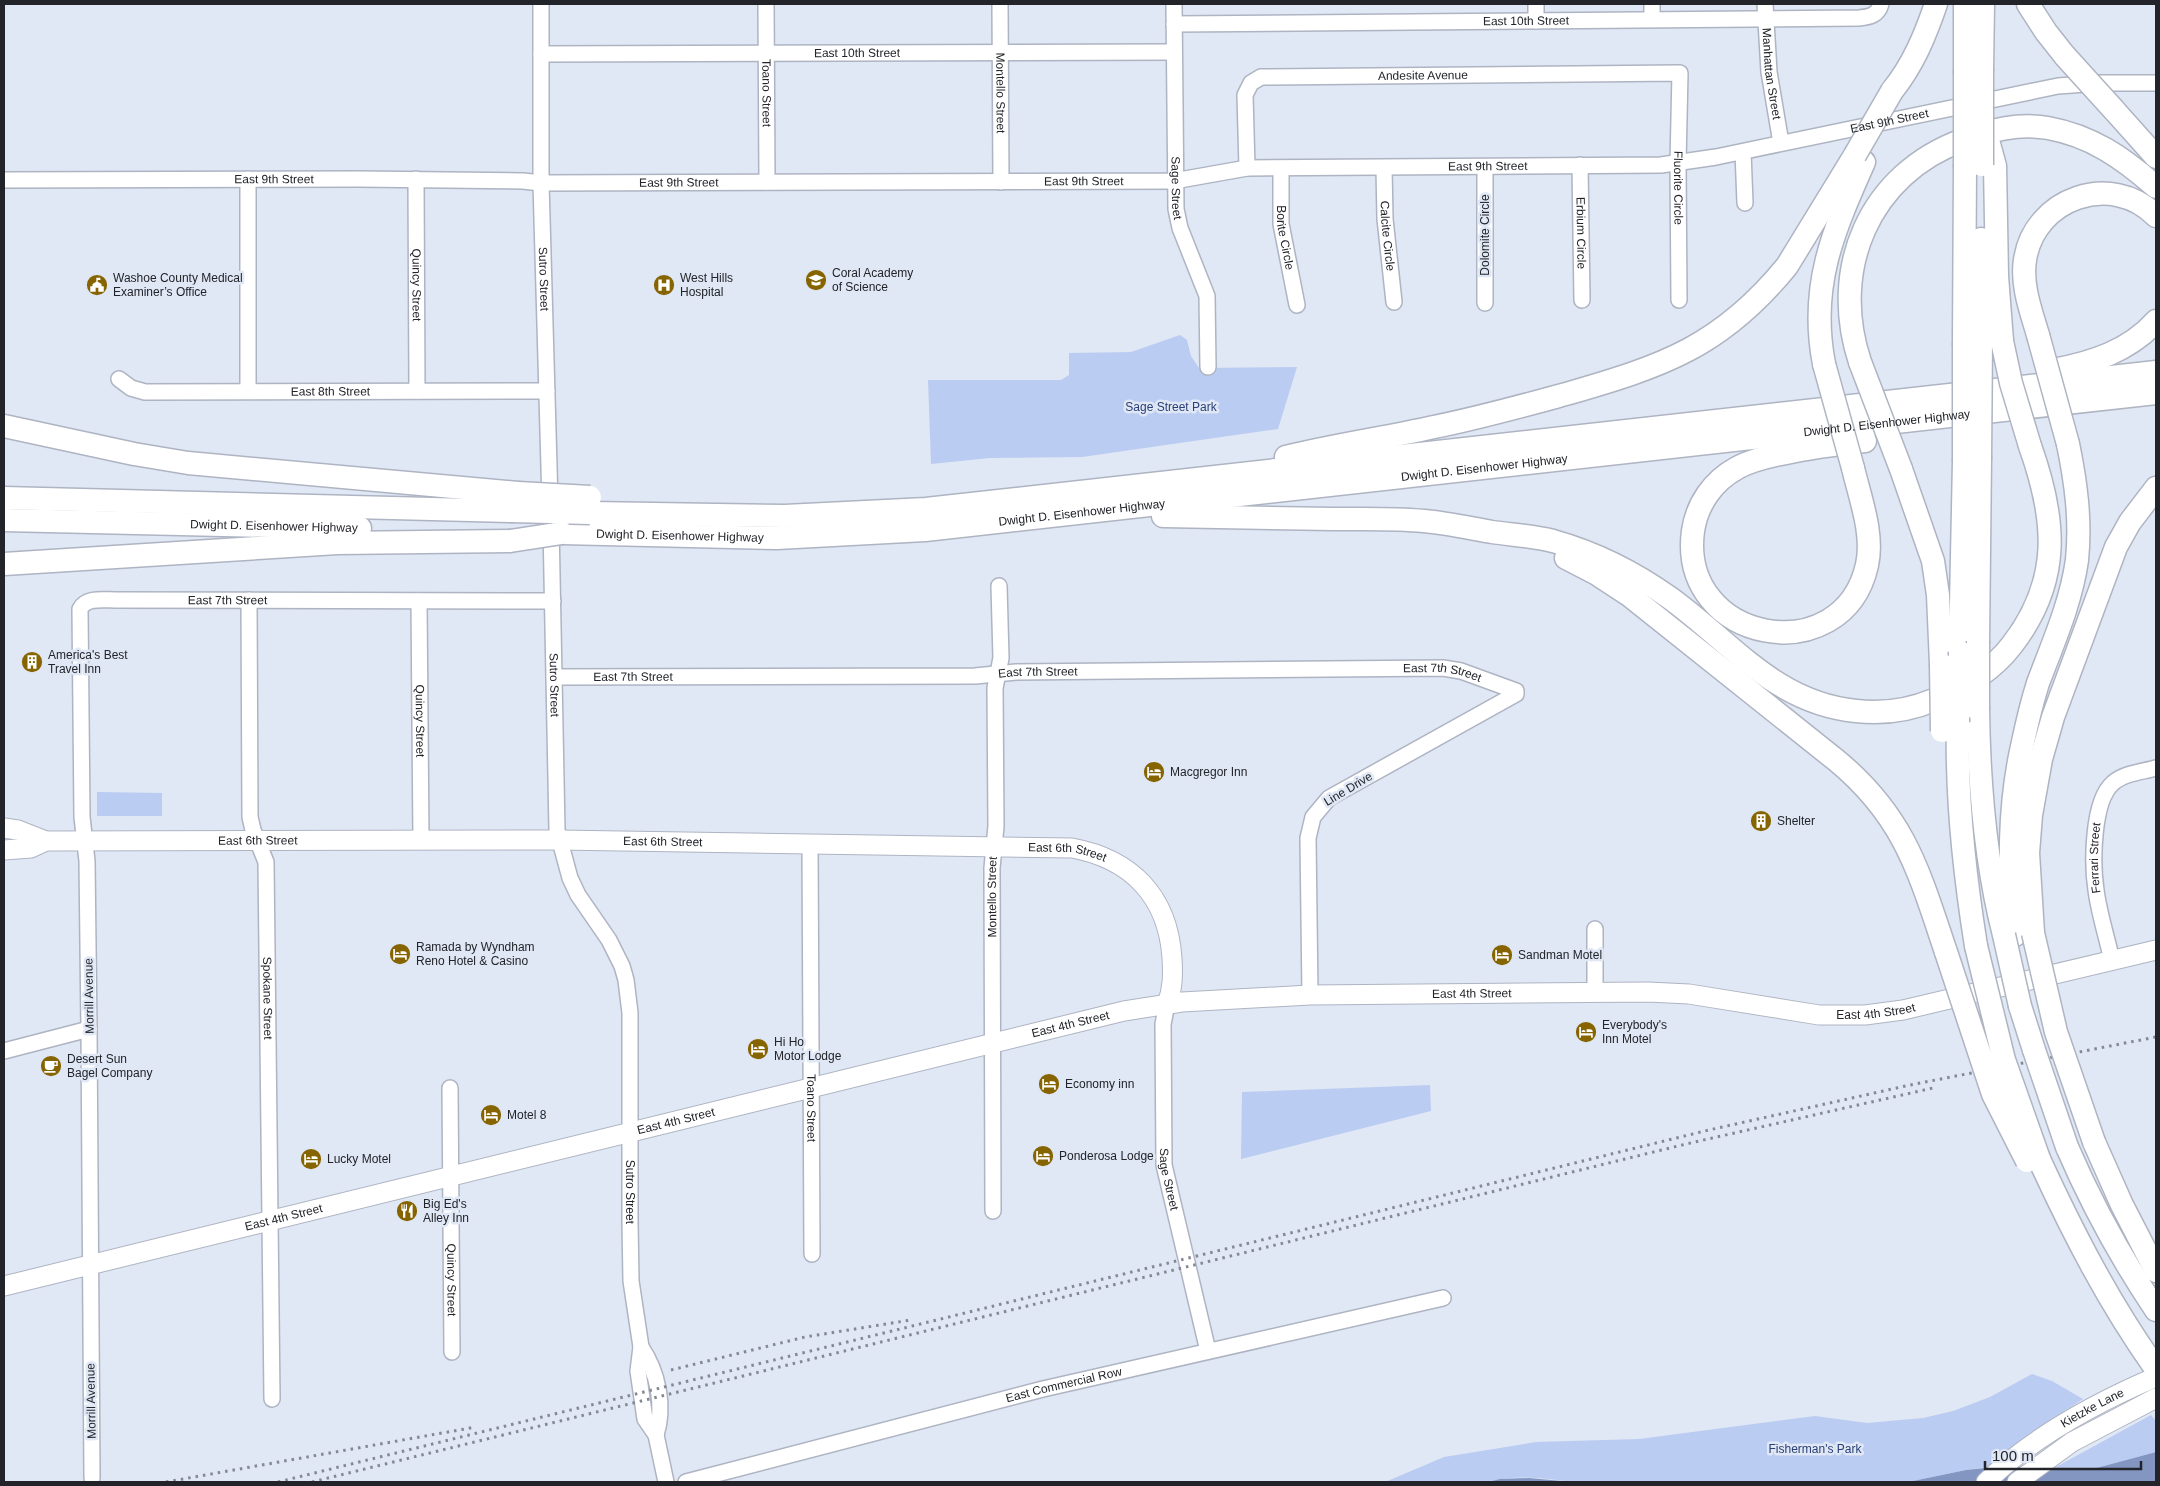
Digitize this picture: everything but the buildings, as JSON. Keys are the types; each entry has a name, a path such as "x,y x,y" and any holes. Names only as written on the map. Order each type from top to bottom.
{"highway":[{"path":"1228,476 1303,453 1495,414 1639,373 1680,355 1732,322 1787,266 1862,154 1924,40 1936,4"},
{"path":"1966,4 1982,122 1982,341 1972,460 1969,647 1978,710 1980,778 1992,888 2017,934 2056,1032 2094,1142 2122,1205 2156,1271"},
{"path":"1981,166 1974,69 1983,4"},
{"path":"2028,4 2064,56 2156,156"},
{"path":"2033,1160 2004,1060 1976,946 1966,883 1949,812 1950,726 1941,664 1939,609 1933,561 1901,468 1860,362 1852,334 1849,305 1850,279 1860,241 1870,217 1885,195 1903,175 1932,153 1991,130 2019,126 2048,128 2076,135 2102,146 2127,162 2156,187"},
{"path":"1862,154 1833,234 1826,262 1819,325 1824,364 1853,468 1866,524 1869,547 1867,564 1862,580 1843,608 1816,626 1786,633 1757,630 1738,622 1720,610 1709,597 1696,571 1692,540 1699,510 1706,497 1724,476 1738,467 1770,457 1860,441 2156,402"},
{"path":"2156,216 2145,206 2128,198 2102,193 2076,198 2048,215 2032,236 2025,260 2026,288 2068,444 2078,503 2076,562 2063,618 2037,686 2019,762 2012,812 2010,855 2017,934 2020,1006 2042,1076 2068,1147 2100,1218 2156,1310"},
{"path":"1888,401 1960,385 2081,365 2122,348 2156,321"},
{"path":"1070,514 1411,520 1493,532 1530,535 1589,553 1618,565 1672,599 1755,670 1798,697 1843,710 1886,712 1928,703 1970,683 2007,652 2028,621 2043,583 2050,540 2047,500 2010,383 1982,341"},
{"name":"Dwight D. Eisenhower Highway","path":"4,520 512,519 590,515 749,517 837,515 945,508 2156,372"},
{"name":"Dwight D. Eisenhower Highway","path":"4,498 512,519 562,533 590,515 769,538 849,536 926,530 2156,393"},
{"path":"4,426 134,454 512,519"},
{"path":"2017,934 2029,892 2029,834 2035,787 2046,738 2116,548 2130,522 2156,488"},
{"path":"4,564 337,543 512,519"},
{"path":"1493,532 1545,549 1613,584 1851,772 1889,814 1908,847 1946,952 1993,1094 2033,1160 2132,1335 2156,1369"},
{"path":"1950,726 1969,647"}],"main road":[{"name":"East 6th Street","path":"4,828 18,830 46,841 558,840 1072,848 1087,851 1117,863 1131,872 1155,899 1167,928 1171,946 1173,984 1167,1004"},
{"name":"East 6th Street","path":"4,850 31,848 46,841"},
{"name":"East 4th Street","path":"4,1286 270,1219 631,1133 1077,1021 1167,1004 1229,998 1310,995 1596,991 1689,994 1781,1011 1848,1016 1903,1010 2156,950"},
{"name":"Kietzke Lane","path":"1986,1482 2024,1450 2055,1429 2121,1392 2156,1377"},
{"name":"Kietzke Lane","path":"2017,1482 2056,1452 2088,1433 2156,1398"}],"street":[{"name":"Sutro Street","path":"540,4 541,183 553,601 555,814 558,840 564,862 578,894 609,940 626,980 630,1013 632,1282 641,1347 652,1366 660,1407 660,1421 656,1435 666,1482"},
{"name":"Toano Street","path":"766,4 767,182"},
{"name":"Montello Street","path":"1000,4 1000,182"},
{"name":"Sage Street","path":"1174,4 1174,181 1176,209 1180,228 1206,296 1208,367"},
{"path":"1536,4 1536,21"},
{"path":"1652,4 1652,20"},
{"name":"East 10th Street","path":"1174,24 1652,20 1765,11 1859,18 1872,16 1879,7"},
{"name":"Manhattan Street","path":"1765,11 1772,99 1781,143"},
{"name":"East 10th Street","path":"541,54 1174,52"},
{"name":"Andesite Avenue","path":"1247,168 1244,95 1251,83 1261,78 1680,73 1680,76"},
{"name":"Fluorite Circle","path":"1679,300 1678,163 1680,76"},
{"name":"East 9th Street","path":"4,180 248,179 541,183 1174,181 1247,168 1485,167 1678,163 1743,152 2058,86 2100,83 2156,83"},
{"path":"1743,152 1746,203"},
{"name":"Erbium Circle","path":"1580,165 1582,300"},
{"name":"Dolomite Circle","path":"1485,167 1486,303"},
{"name":"Calcite Circle","path":"1384,168 1385,219 1394,302"},
{"name":"Borite Circle","path":"1282,169 1281,224 1297,305"},
{"path":"248,179 248,391"},
{"name":"Quincy Street","path":"416,180 417,391"},
{"name":"East 8th Street","path":"119,379 131,388 146,392 547,391"},
{"name":"Montello Street","path":"993,1211 992,868 996,826 995,688 1001,658 999,586"},
{"name":"East 7th Street","path":"82,604 94,601 249,600 553,601"},
{"name":"Spokane Street","path":"249,600 250,817 253,830 266,862 272,1399"},
{"name":"Quincy Street","path":"419,601 421,841"},
{"name":"Morrill Avenue","path":"82,604 80,624 84,841 87,861 90,1029 89,1264 92,1478"},
{"name":"East 7th Street","path":"554,677 965,676 1443,668 1461,671 1516,691"},
{"name":"Line Drive","path":"1310,995 1308,838 1312,817 1330,798 1516,694 1516,691"},
{"name":"Ferrari Street","path":"2112,961 2097,896 2095,868 2096,827 2104,795 2109,787 2123,776 2156,768"},
{"name":"Toano Street","path":"810,843 813,1086 812,1254"},
{"path":"1594,929 1596,991"},
{"name":"Sage Street","path":"1167,1004 1163,1024 1164,1165 1208,1351"},
{"path":"4,1051 90,1029"},
{"name":"Quincy Street","path":"450,1088 452,1352"},
{"name":"East Commercial Row","path":"686,1482 1043,1389 1443,1298"}],"green space":[{"name":"Sage Street Park","path":"1180,335 1187,340 1191,356 1199,368 1297,367 1278,429 1082,457 990,458 931,464 928,380 1061,380 1069,375 1069,353 1131,352"},
{"path":"97,792 162,793 162,816 97,816"},
{"path":"1430,1085 1431,1111 1241,1159 1242,1092"},
{"name":"Fisherman's Park","path":"2032,1374 2052,1381 2083,1399 2032,1432 1987,1467 1908,1482 1573,1482 1520,1477 1488,1482 1385,1482 1444,1457 1536,1442 1639,1439 1815,1416 1867,1423 1923,1418 1953,1411 1990,1397"},
{"path":"2151,1415 2156,1421 2156,1452 2089,1470 2054,1468"}],"shaded area":[{"path":"2156,1452 2156,1482 1908,1482 1966,1470 2003,1466 2089,1470"},
{"path":"1529,1478 1573,1482 1488,1482 1500,1479"}],"railway":[{"path":"278,1482 1709,1130 1910,1085 2156,1037"},
{"path":"312,1482 1686,1144 1933,1088"},
{"path":"671,1370 805,1337 911,1320"},
{"path":"166,1482 476,1427"}],"place":[{"name":"Coral Academy of Science","path":"816,280"},
{"name":"Washoe County Medical Examiner’s Office","path":"97,285"},
{"name":"West Hills Hospital","path":"664,285"},
{"name":"America's Best Travel Inn","path":"32,662"},
{"name":"Macgregor Inn","path":"1154,772"},
{"name":"Shelter","path":"1761,821"},
{"name":"Ramada by Wyndham Reno Hotel & Casino","path":"400,954"},
{"name":"Sandman Motel","path":"1502,955"},
{"name":"Everybody's Inn Motel","path":"1586,1032"},
{"name":"Hi Ho Motor Lodge","path":"758,1049"},
{"name":"Desert Sun Bagel Company","path":"51,1066"},
{"name":"Economy inn","path":"1049,1084"},
{"name":"Motel 8","path":"491,1115"},
{"name":"Ponderosa Lodge","path":"1043,1156"},
{"name":"Lucky Motel","path":"311,1159"},
{"name":"Big Ed's Alley Inn","path":"407,1211"}]}
